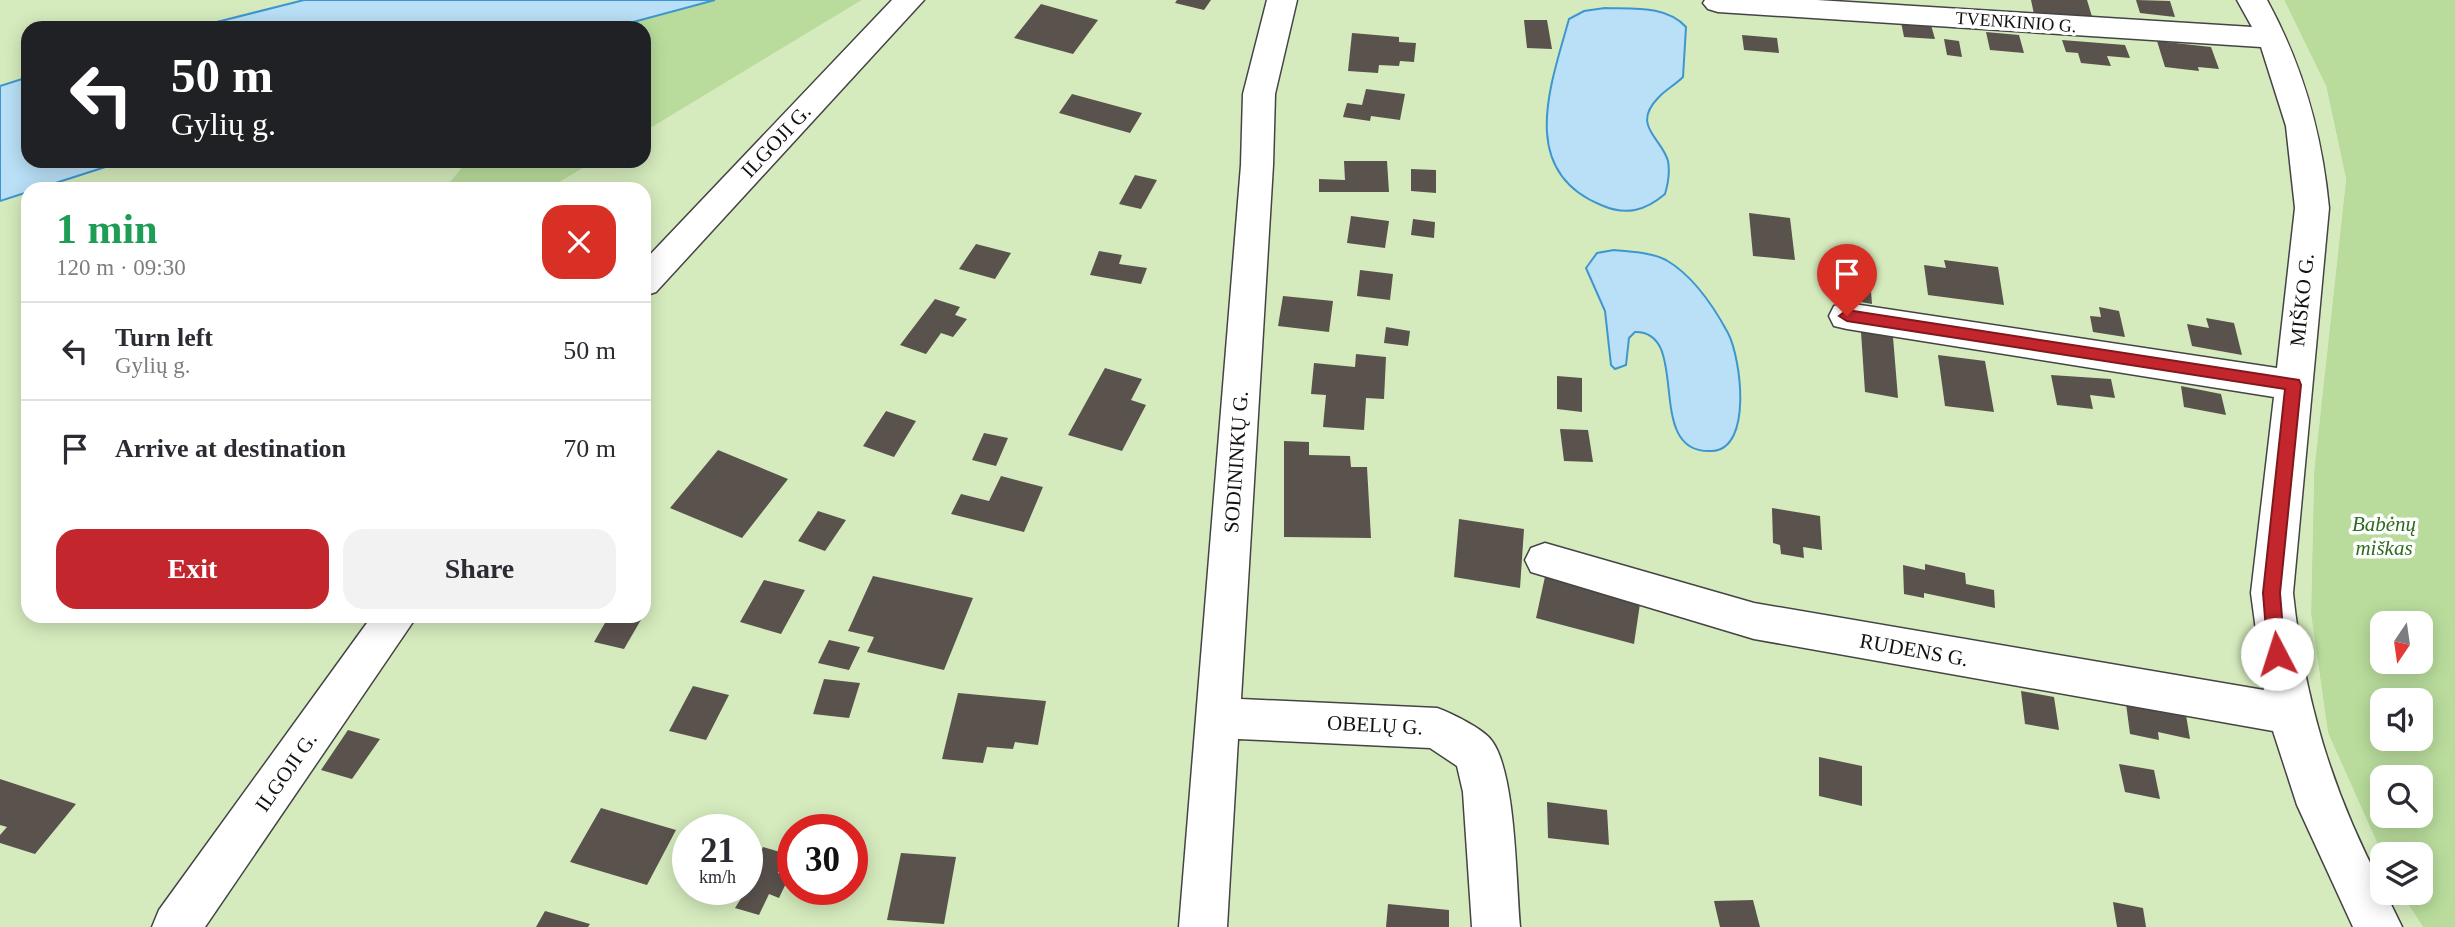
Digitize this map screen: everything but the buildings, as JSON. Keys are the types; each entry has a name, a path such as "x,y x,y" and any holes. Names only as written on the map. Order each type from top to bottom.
{"street":[{"name":"ILGOJI G.","path":"651,276 909,0"},
{"name":"SODININKŲ G.","path":"1203,927 1257,165 1259,94 1282,0"},
{"name":"MIŠKO G.","path":"2252,0 2271,37 2303,121 2310,162 2312,208 2272,593 2277,654 2289,715 2313,794 2342,861 2378,927"},
{"name":"TVENKINIO G.","path":"1718,3 2271,37"},
{"path":"1847,316 2293,385"},
{"name":"RUDENS G.","path":"1545,560 1754,621 2289,715"},
{"name":"ILGOJI G.","path":"176,927 392,623"},
{"name":"OBELŲ G.","path":"1218,718 1437,728 1476,754 1486,792 1496,927"}],"green space":[{"path":"0,0 304,0 221,21 21,21 21,79 0,86"},
{"path":"715,0 862,0 651,128 651,21 637,21"},
{"path":"862,0 2284,0 2326,86 2346,179 2314,473 2311,614 2328,733 2377,842 2370,842 2370,905 2409,905 2423,927 0,927 0,201 21,194 21,623 651,623 651,182 560,182 583,168 651,168 651,128"},
{"name":"Babėnų miškas","path":"2284,0 2455,0 2455,927 2423,927 2409,905 2433,905 2433,842 2377,842 2370,828 2433,828 2433,765 2370,765 2370,827 2328,733 2311,614 2314,472 2346,179 2326,86"},
{"path":"102,168 461,168 450,182 59,182"},
{"path":"461,168 583,168 560,182 450,182"}],"water":[{"path":"304,0 715,0 637,21 221,21"},
{"path":"1605,8 1659,12 1678,20 1686,27 1683,77 1658,98 1647,116 1651,131 1668,161 1669,174 1665,194 1635,210 1619,210 1601,205 1575,190 1558,171 1549,148 1549,97 1569,19 1584,11"},
{"path":"21,79 21,168 102,168 59,182 21,182 21,194 0,201 0,86"},
{"path":"1614,250 1654,255 1676,266 1702,292 1728,333 1737,362 1740,401 1739,419 1734,435 1725,446 1712,451 1691,447 1679,434 1672,415 1662,351 1652,337 1635,332 1629,338 1626,365 1615,369 1611,365 1605,311 1586,268 1597,253"}],"route":[{"path":"1847,316 2293,385 2272,593 2277,654"}]}
